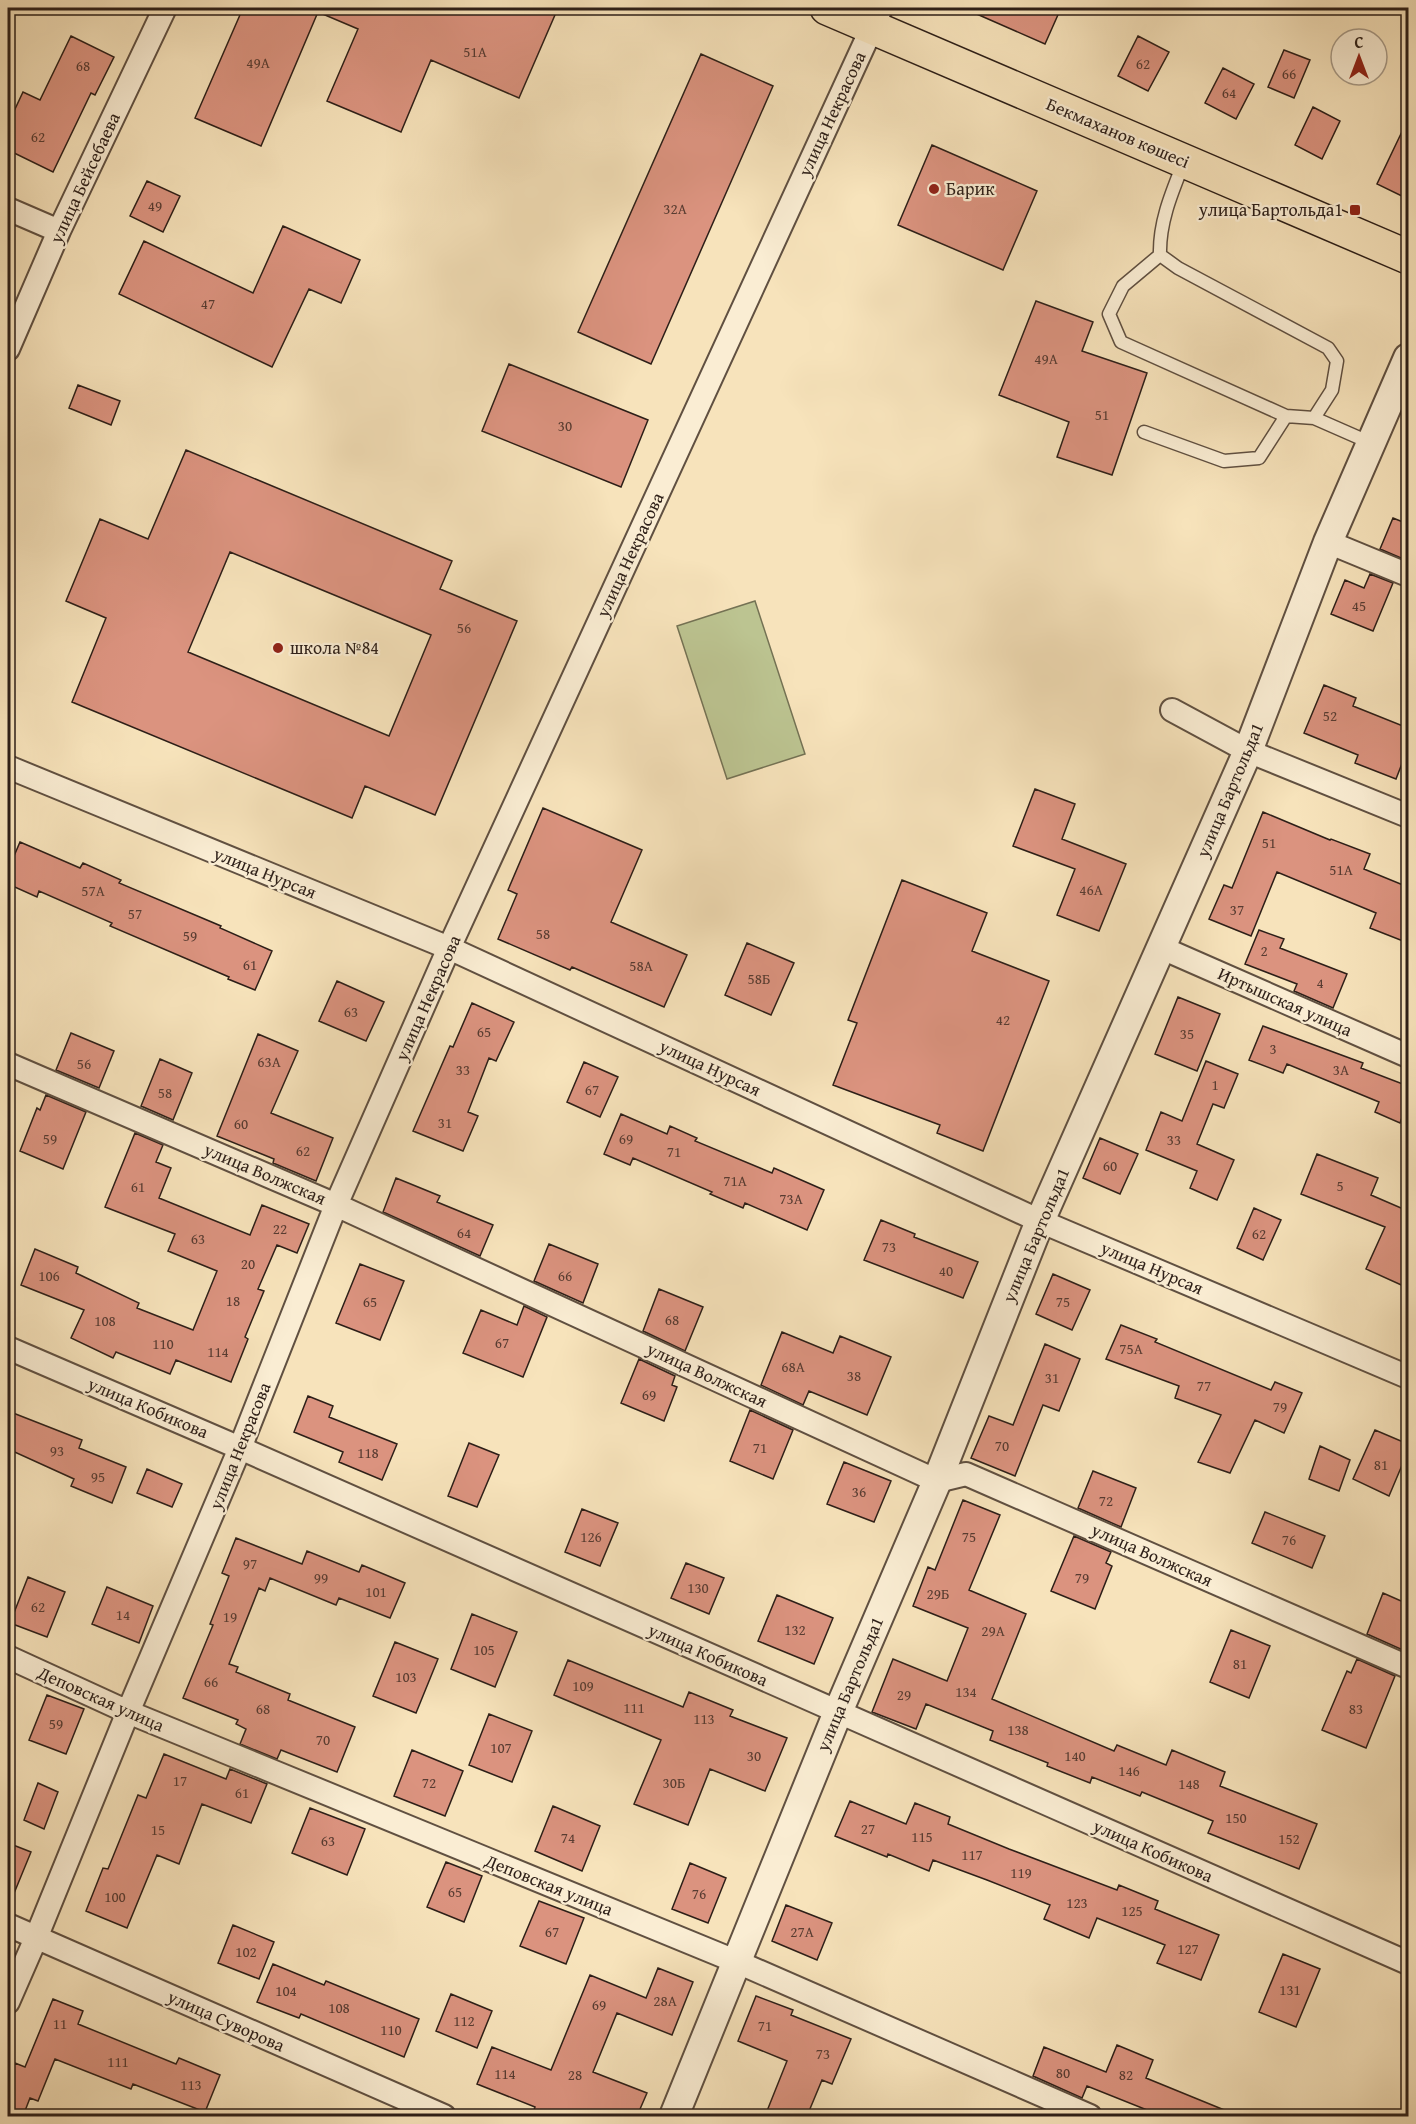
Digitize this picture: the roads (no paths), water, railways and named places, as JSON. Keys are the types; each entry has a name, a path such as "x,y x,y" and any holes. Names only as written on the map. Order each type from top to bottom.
{"main road":[{"name":"Бекмаханов көшесі","path":"827,8 876,17 1184,161 1408,257"}],"street":[{"name":"улица Бейсебаева","path":"8,349 59,231 165,8"},
{"name":"улица Некрасова","path":"8,2002 240,1448 336,1204 449,948 876,17"},
{"path":"8,209 59,231"},
{"name":"улица Бартольда1","path":"674,2116 838,1712 937,1481 1040,1221 1248,751 1328,542 1408,358"},
{"path":"1328,542 1408,575"},
{"path":"1172,710 1248,751 1408,816"},
{"name":"улица Нурсая","path":"8,767 449,948 1040,1221 1408,1377"},
{"name":"Иртышская улица","path":"1162,948 1408,1056"},
{"name":"улица Волжская","path":"8,1064 336,1204 937,1481 966,1474 1408,1667"},
{"name":"улица Кобикова","path":"8,1348 1408,1963"},
{"name":"Деповская улица","path":"8,1657 128,1712 735,1961 1090,2116"},
{"name":"улица Суворова","path":"8,1925 444,2116"}],"lane":[{"path":"1160,255 1159,236 1184,161"},
{"path":"1160,255 1123,286 1109,314 1121,342 1286,416 1314,418 1371,443"},
{"path":"1160,255 1179,268 1328,348 1337,361 1332,390 1314,418"},
{"path":"1144,432 1224,461 1259,458 1286,416"}],"place":[{"name":"Барик","path":"934,189"},
{"name":"улица Бартольда1","path":"1355,210"},
{"name":"школа №84","path":"278,648"}]}
